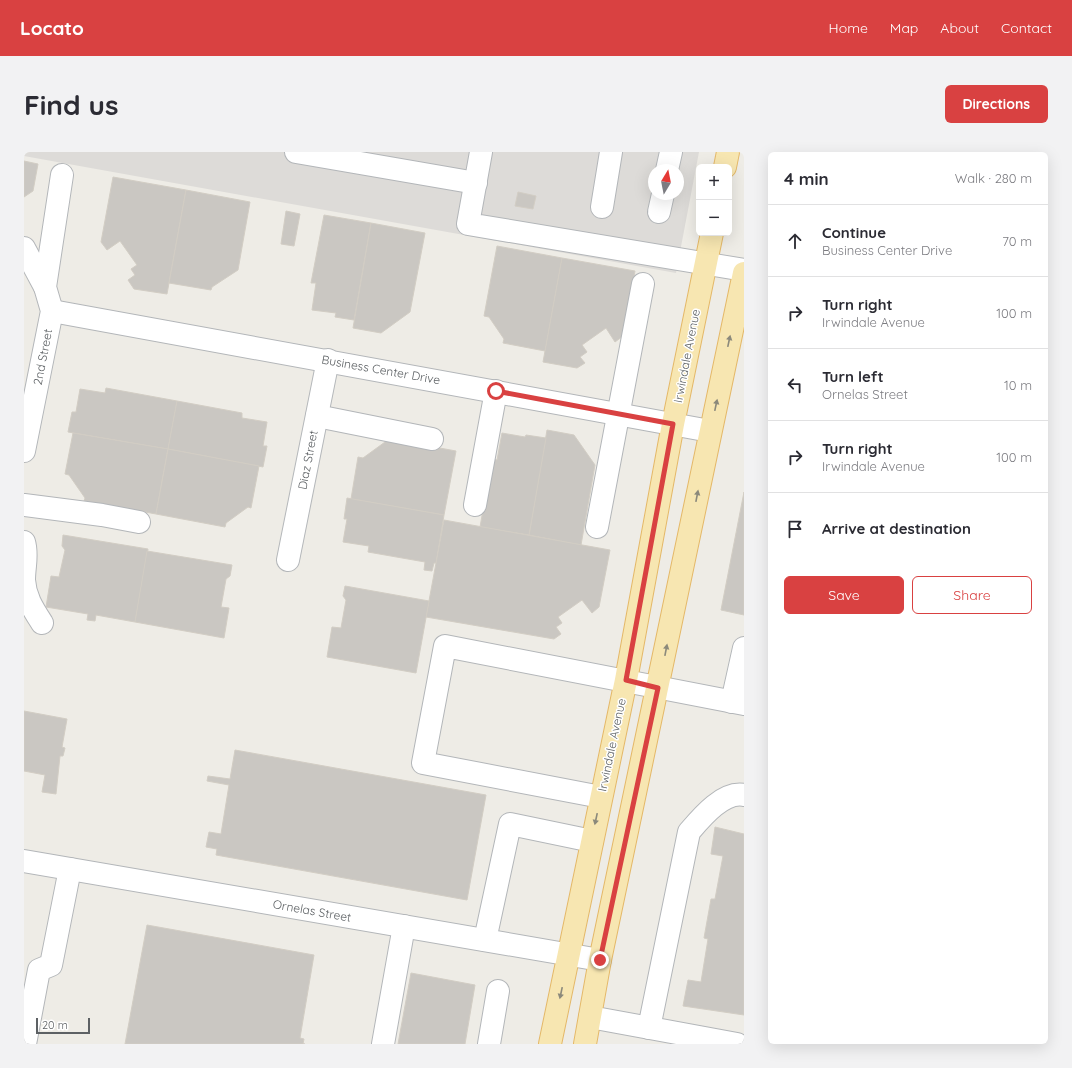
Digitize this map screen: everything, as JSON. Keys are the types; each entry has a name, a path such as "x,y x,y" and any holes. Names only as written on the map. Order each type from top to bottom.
{"main road":[{"path":"726,164 728,152"},
{"name":"Irwindale Avenue","path":"550,1044 626,680 673,424 711,236"},
{"path":"585,1044 600,960 743,279"}],"street":[{"path":"296,152 476,183"},
{"path":"482,152 468,224 706,263 743,279"},
{"path":"602,207 611,152"},
{"path":"668,164 671,152"},
{"path":"44,286 62,174"},
{"path":"24,248 44,286 52,311"},
{"path":"24,278 44,286"},
{"path":"597,527 643,284"},
{"name":"Business Center Drive","path":"52,311 328,360 710,431"},
{"name":"2nd Street","path":"24,451 28,413 52,311"},
{"name":"Diaz Street","path":"288,560 328,360"},
{"path":"475,505 496,391"},
{"path":"317,416 432,439"},
{"path":"24,505 102,515 139,522"},
{"path":"24,542 26,561 24,579 27,599 42,623"},
{"path":"601,798 423,763 445,646 738,703 744,648"},
{"path":"649,1028 689,832 710,809 737,794 744,795"},
{"path":"485,940 510,824 592,841"},
{"name":"Ornelas Street","path":"24,862 600,960"},
{"path":"25,1043 39,970 52,965 70,869"},
{"path":"383,1044 404,926"},
{"path":"489,1044 498,991"},
{"path":"590,1017 738,1044"}],"shaded area":[{"path":"24,152 699,152 676,273 24,156"}],"building":[{"path":"24,161 38,164 33,191 24,197"},
{"path":"113,177 186,190 167,294 134,289 128,280 135,275 131,269 137,265 120,241 107,250 101,242"},
{"path":"186,190 250,202 238,270 212,287 211,290 169,283"},
{"path":"518,192 536,196 533,209 515,206"},
{"path":"286,211 300,214 294,246 281,244"},
{"path":"324,215 371,223 354,320 335,317 336,313 312,310 316,283 311,283"},
{"path":"371,223 425,233 410,312 381,333 353,328"},
{"path":"497,246 562,258 545,351 503,343 504,339 489,317 484,316"},
{"path":"562,258 635,271 623,336 615,342 606,328 582,345 587,352 580,357 585,363 577,368 543,362"},
{"path":"106,388 177,401 168,449 68,432 72,412 76,412 80,389 105,393"},
{"path":"177,401 242,413 242,418 267,422 263,446 267,446 263,467 168,449"},
{"path":"547,430 574,435 595,465 581,545 529,535"},
{"path":"73,433 168,449 156,514 84,501 85,498 69,475 65,474"},
{"path":"502,433 525,437 526,435 546,438 529,535 480,527 492,459 497,460"},
{"path":"385,438 456,451 444,515 351,499 358,457 363,458 385,442"},
{"path":"168,449 259,466 251,508 248,507 226,523 225,527 156,514"},
{"path":"744,492 744,615 721,610"},
{"path":"347,498 444,515 436,563 434,563 432,571 424,570 425,562 368,552 369,546 343,542 347,519 344,519"},
{"path":"444,520 610,550 599,607 592,613 582,600 558,617 562,623 556,627 561,634 554,639 426,617"},
{"path":"63,535 148,549 135,622 96,615 95,621 87,620 88,614 46,607 51,576 59,577 65,550 62,546"},
{"path":"147,551 232,565 230,576 226,579 221,607 229,608 224,638 135,622"},
{"path":"345,586 429,601 416,673 327,657 332,627 341,628 346,600 343,596"},
{"path":"24,711 67,719 62,747 65,748 63,756 60,756 56,794 42,792 45,775 24,771"},
{"path":"235,750 486,795 467,900 216,855 217,849 206,847 209,832 221,834 229,785 207,781 208,776 230,779"},
{"path":"715,827 744,834 744,1015 683,1006 688,980 701,982 708,939 704,938 711,899 715,899 723,856 711,854"},
{"path":"147,925 314,955 300,1038 304,1039 303,1044 125,1044"},
{"path":"411,973 475,985 465,1044 398,1044"}],"route":[{"path":"496,391 673,424 626,680 658,688 600,960"}]}
